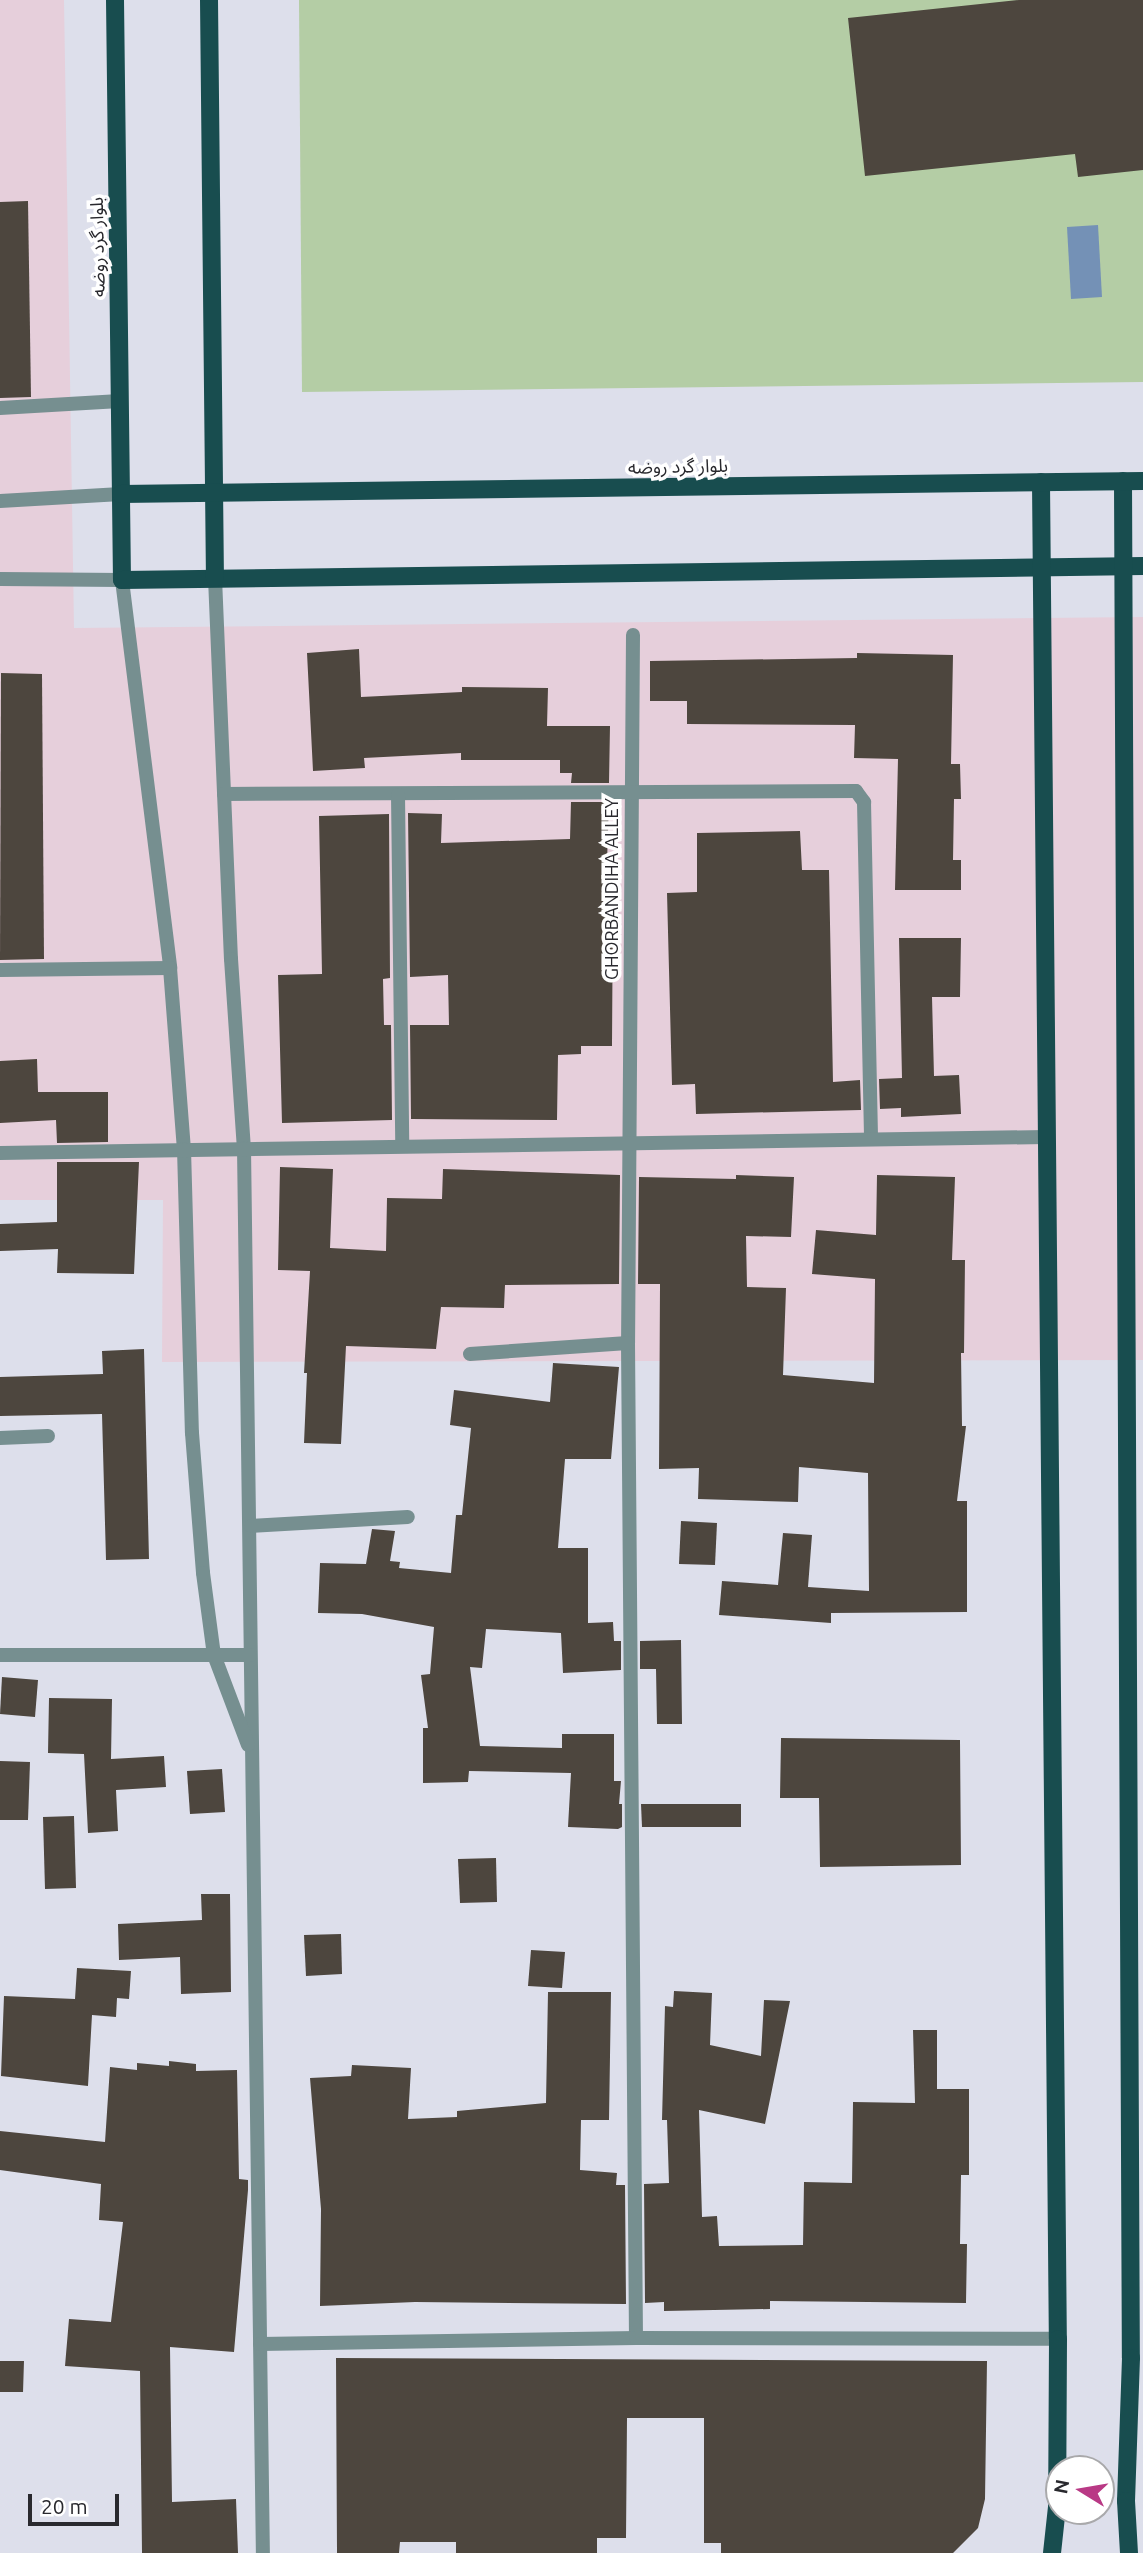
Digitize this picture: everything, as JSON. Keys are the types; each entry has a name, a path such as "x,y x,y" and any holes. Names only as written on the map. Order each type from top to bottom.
{"main road":[{"name":"بلوار گرد روضه","path":"115,0 122,580"},
{"path":"209,0 215,578"},
{"path":"1123,481 1137,2358 1126,2501 1129,2553"},
{"name":"بلوار گرد روضه","path":"121,494 1143,481"},
{"path":"1041,482 1058,2339 1057,2507 1052,2553"},
{"path":"122,580 1143,566"}],"street":[{"path":"0,408 120,401"},
{"path":"0,501 121,494"},
{"path":"215,578 244,1148 263,2553"},
{"path":"0,579 122,580 170,968 184,1149 192,1433 204,1573 215,1656 252,1756"},
{"name":"GHORBANDIHA ALLEY","path":"632,635 628,1343 636,2338"},
{"path":"224,794 856,791 862,795 871,1139"},
{"path":"398,795 402,1146"},
{"path":"0,970 170,968"},
{"path":"0,1153 1046,1137"},
{"path":"470,1353 628,1343"},
{"path":"0,1438 48,1436"},
{"path":"251,1527 408,1517"},
{"path":"0,1656 250,1656"},
{"path":"260,2344 636,2338 1058,2339"}],"shaded area":[{"path":"0,0 64,0 74,628 1143,617 1143,1360 162,1362 163,1200 0,1200"}],"green space":[{"path":"299,0 1143,0 1143,382 302,392"}],"water":[{"path":"1098,225 1102,297 1071,299 1067,227"}],"building":[{"path":"1019,0 1143,0 1143,170 1078,177 1075,154 865,176 848,18"},
{"path":"28,201 31,397 0,398 0,202"},
{"path":"359,649 361,697 462,692 462,687 548,688 547,726 610,726 609,783 571,783 572,773 560,773 560,760 461,760 461,753 364,758 365,768 313,771 307,653"},
{"path":"857,653 953,655 951,764 960,764 961,799 954,799 953,860 961,860 961,890 895,890 898,759 854,758 855,725 687,724 687,701 650,701 650,661 857,658"},
{"path":"1,673 42,674 44,959 0,960"},
{"path":"571,802 609,802 606,892 613,892 612,1046 581,1046 581,1054 558,1055 557,1120 411,1119 410,1025 449,1025 448,975 410,977 408,813 442,814 441,843 570,839"},
{"path":"389,814 390,978 383,979 384,1025 391,1025 392,1120 282,1123 278,975 322,974 319,816"},
{"path":"800,831 802,870 829,870 833,1082 860,1080 861,1110 696,1114 695,1084 672,1085 667,893 697,892 697,833"},
{"path":"899,938 961,938 960,997 932,997 934,1076 959,1075 961,1114 901,1117 901,1108 880,1109 879,1079 902,1078"},
{"path":"37,1059 38,1092 108,1092 108,1142 57,1143 56,1120 0,1123 0,1061"},
{"path":"57,1162 139,1162 134,1274 57,1273 58,1249 0,1251 0,1224 57,1222"},
{"path":"280,1167 333,1169 330,1248 386,1251 387,1198 442,1199 443,1169 620,1175 619,1284 505,1285 504,1308 441,1307 436,1349 346,1346 341,1444 304,1443 307,1373 304,1373 310,1271 278,1270"},
{"path":"736,1175 794,1177 791,1237 746,1236 747,1287 786,1288 783,1375 874,1383 875,1279 812,1274 816,1230 876,1235 877,1175 955,1177 952,1260 965,1260 964,1353 961,1353 962,1426 966,1426 957,1501 967,1501 967,1612 831,1613 831,1623 719,1615 722,1581 778,1585 783,1533 812,1535 808,1587 869,1591 868,1473 799,1467 798,1502 698,1499 699,1468 659,1469 660,1284 638,1284 639,1177 736,1179"},
{"path":"144,1349 149,1559 106,1560 102,1414 0,1416 0,1377 103,1374 102,1351"},
{"path":"553,1363 619,1367 611,1459 565,1459 558,1548 588,1548 588,1623 613,1622 614,1641 621,1641 621,1670 563,1673 561,1633 486,1629 482,1668 470,1667 480,1746 562,1748 562,1734 614,1734 614,1781 621,1781 619,1804 622,1804 622,1827 618,1829 568,1827 571,1773 469,1771 468,1782 423,1783 423,1728 428,1728 421,1675 430,1674 434,1627 362,1614 318,1613 320,1563 366,1564 372,1529 395,1531 390,1561 400,1562 399,1568 451,1573 456,1515 462,1515 471,1428 450,1425 454,1390 550,1402"},
{"path":"681,1521 717,1523 715,1565 679,1564"},
{"path":"681,1640 682,1724 657,1724 656,1669 640,1669 640,1641"},
{"path":"2,1677 38,1680 35,1717 0,1714"},
{"path":"49,1698 112,1699 111,1759 164,1756 166,1787 116,1790 118,1831 88,1833 84,1754 48,1753"},
{"path":"781,1738 960,1740 961,1865 820,1867 819,1798 780,1798"},
{"path":"0,1761 30,1762 28,1820 0,1820"},
{"path":"222,1769 225,1812 190,1814 187,1771"},
{"path":"641,1804 741,1804 741,1827 642,1827"},
{"path":"74,1816 76,1888 45,1889 43,1817"},
{"path":"496,1858 497,1902 460,1903 458,1859"},
{"path":"201,1894 230,1894 231,1992 181,1994 180,1957 119,1960 118,1924 202,1920"},
{"path":"341,1934 342,1974 306,1976 304,1935"},
{"path":"531,1950 565,1952 562,1988 528,1986"},
{"path":"77,1968 131,1971 129,1999 117,1998 116,2017 92,2015 88,2086 1,2076 4,1996 75,1999"},
{"path":"674,1991 712,1993 710,2045 761,2056 764,2000 790,2001 765,2124 699,2110 702,2217 717,2216 719,2246 803,2245 804,2182 852,2183 853,2102 915,2103 913,2030 937,2030 937,2089 969,2089 969,2175 961,2175 960,2244 967,2244 966,2303 770,2301 770,2309 664,2311 664,2302 645,2303 644,2184 669,2183 667,2120 662,2120 665,2006 673,2007"},
{"path":"548,1992 611,1992 609,2120 581,2120 580,2170 617,2173 616,2185 625,2185 626,2304 415,2302 320,2306 321,2209 310,2078 351,2076 352,2065 411,2068 408,2119 457,2117 457,2111 546,2103"},
{"path":"169,2061 196,2064 196,2071 237,2070 239,2179 248,2180 248,2190 234,2352 170,2347 172,2502 236,2499 238,2553 142,2553 140,2371 65,2366 69,2319 111,2322 123,2222 99,2220 101,2184 0,2170 0,2131 105,2142 110,2067 137,2070 137,2063 169,2066"},
{"path":"336,2358 987,2361 985,2499 978,2528 953,2553 721,2553 721,2543 704,2543 704,2418 627,2418 626,2538 597,2538 597,2553 456,2553 456,2542 400,2542 399,2553 337,2553"},
{"path":"0,2361 24,2361 23,2392 0,2392"}]}
